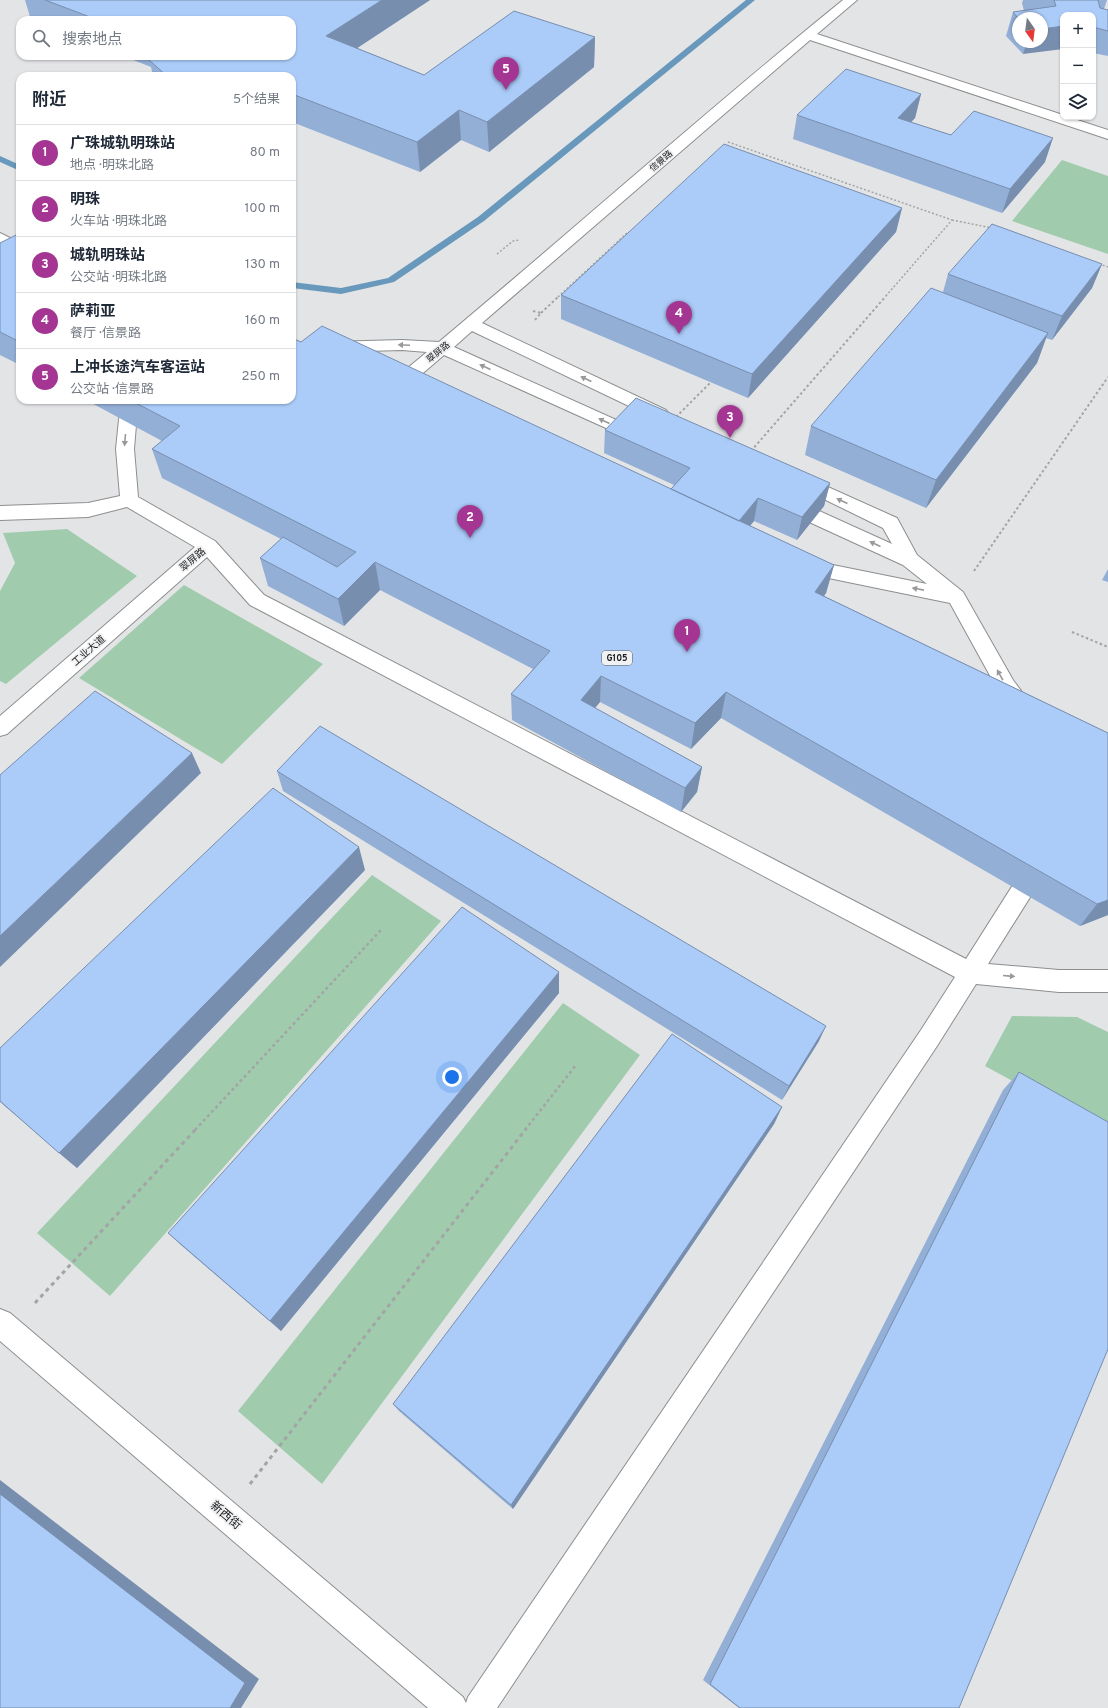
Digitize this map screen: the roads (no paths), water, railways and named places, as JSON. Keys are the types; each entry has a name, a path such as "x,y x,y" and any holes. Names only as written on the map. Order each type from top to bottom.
{"main road":[{"name":"信景路","path":"471,324 808,35 851,0"},
{"path":"808,35 1108,136"},
{"path":"0,238 16,247"},
{"path":"471,324 673,421"},
{"name":"翠屏路","path":"430,392 404,380 471,324"},
{"path":"296,348 402,345 443,348 651,443"},
{"path":"128,404 125,449 129,500"},
{"path":"134,404 150,412"},
{"path":"747,455 890,523 910,560"},
{"path":"774,499 910,560 956,597 1006,686 1034,721"},
{"path":"0,513 88,510 129,500 208,546 257,600 970,973 1059,981 1108,981"},
{"name":"翠屏路","path":"176,572 208,546"},
{"path":"787,557 809,567 956,597"},
{"name":"工业大道","path":"0,728 176,572"},
{"path":"479,1708 929,1038 1031,876"},
{"name":"新西街","path":"5,1327 452,1708"}],"waterway":[{"path":"296,285 341,291 391,280 481,219 751,0"},
{"path":"0,159 16,166"}],"place":[{"name":"上冲长途汽车客运站","path":"506,90"},
{"name":"萨莉亚","path":"679,334"},
{"name":"城轨明珠站","path":"730,438"},
{"name":"明珠","path":"470,538"},
{"name":"广珠城轨明珠站","path":"687,652"}]}
